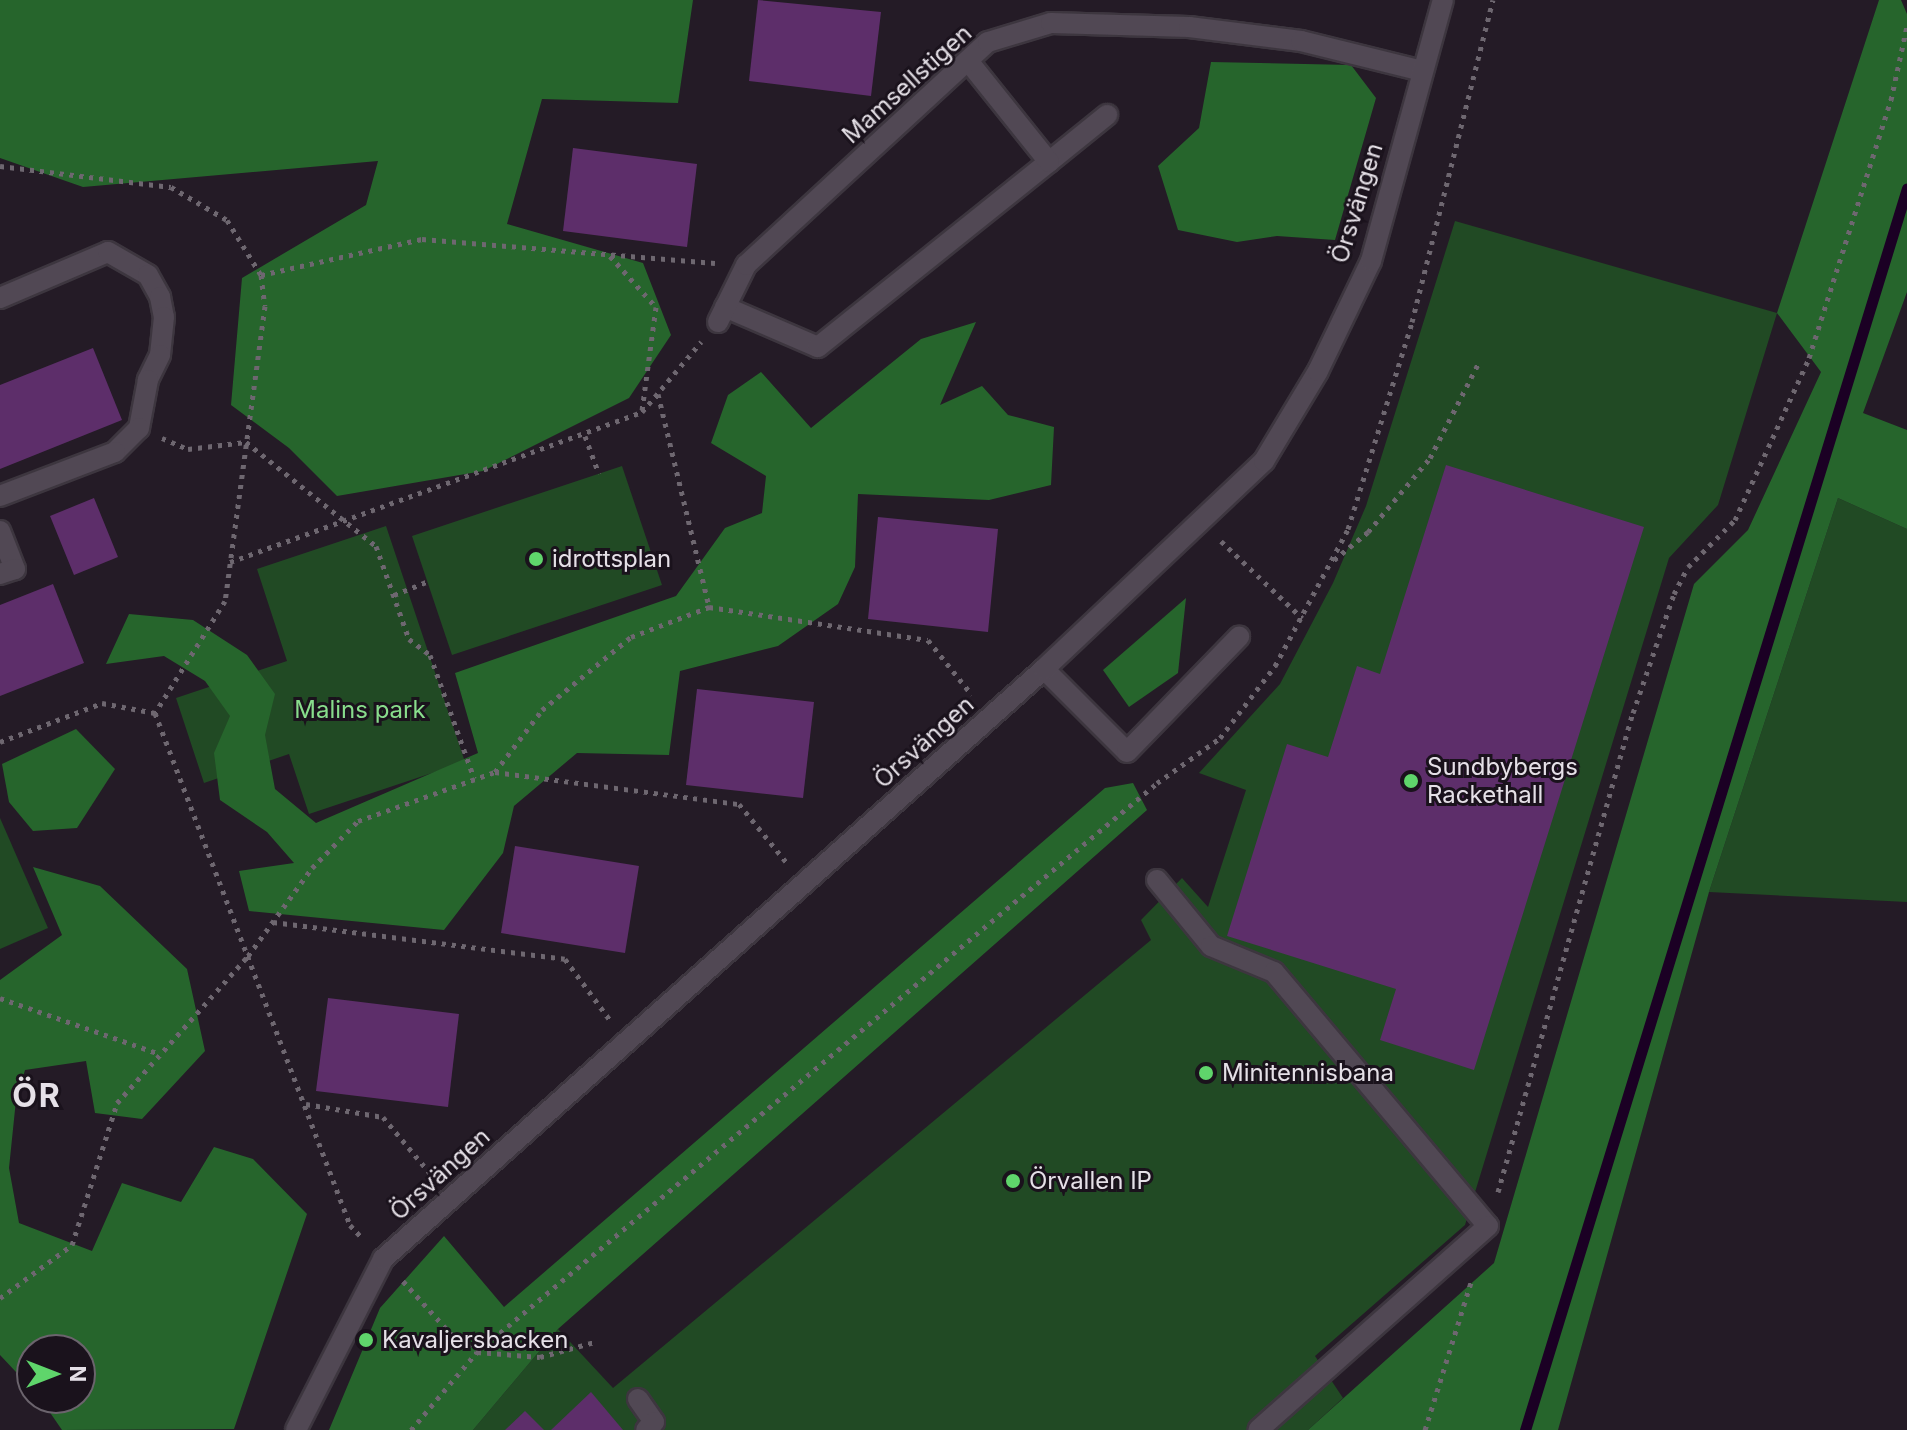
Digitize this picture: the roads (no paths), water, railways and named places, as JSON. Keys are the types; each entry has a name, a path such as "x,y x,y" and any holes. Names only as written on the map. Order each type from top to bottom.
{"street":[{"name":"Örsvängen","path":"296,1430 383,1259 990,718 1264,461 1318,371 1371,261 1443,0"},
{"name":"Mamsellstigen","path":"1049,162 818,347 721,315 746,265 988,42 1051,23 1189,27 1301,41 1422,71"},
{"path":"968,61 1049,162 1107,115"},
{"path":"0,298 108,252 148,275 160,297 163,336 139,428 115,452 0,496"},
{"path":"0,531 15,569 0,574"},
{"path":"1044,669 1127,752 1239,637"},
{"path":"1157,880 1211,946 1274,972 1488,1226 1258,1430"},
{"path":"638,1399 654,1422 646,1430"}],"waterway":[{"path":"1525,1430 1907,188"}],"place":[{"name":"idrottsplan","path":"536,559"},
{"name":"Sundbybergs Rackethall","path":"1411,781"},
{"name":"Minitennisbana","path":"1206,1073"},
{"name":"Örvallen IP","path":"1013,1181"},
{"name":"Kavaljersbacken","path":"366,1340"}],"district":[{"name":"ÖR","path":"37,1096"}],"park label":[{"name":"Malins park","path":"360,710"}]}
